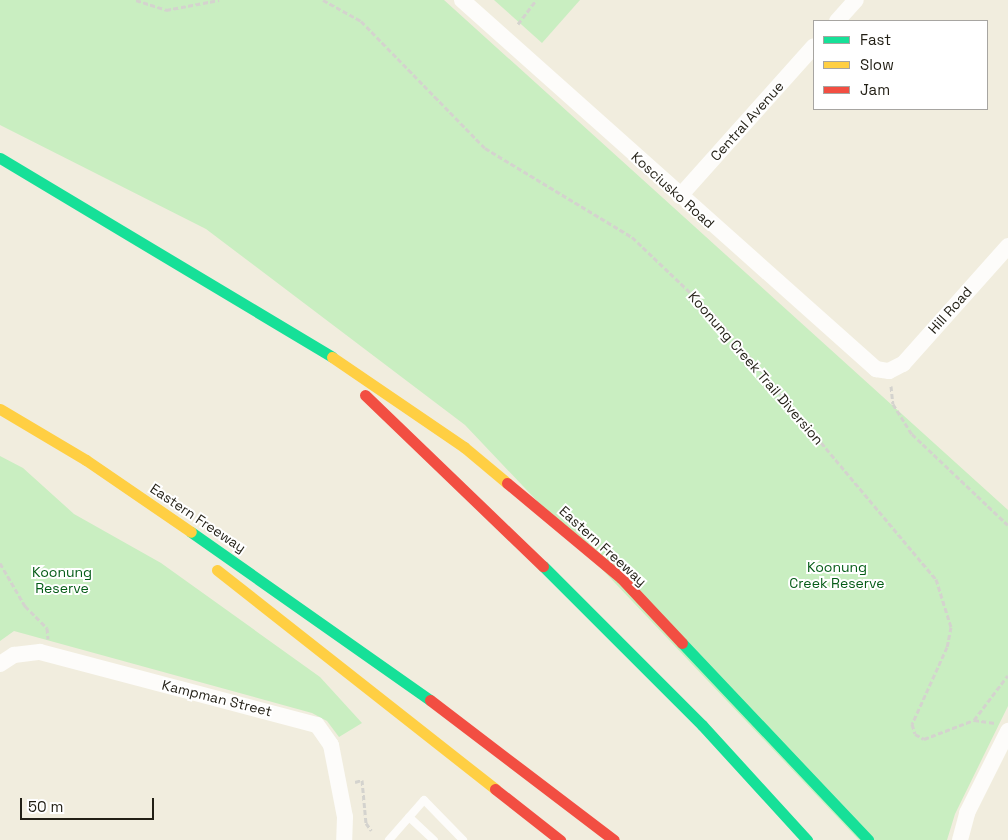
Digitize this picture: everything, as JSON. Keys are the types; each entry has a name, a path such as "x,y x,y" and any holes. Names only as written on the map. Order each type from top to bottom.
{"highway":[{"name":"Eastern Freeway","path":"0,158 304,338 464,446 621,578 868,840"},
{"name":"Eastern Freeway","path":"304,338 497,520 702,725 807,840"},
{"name":"Eastern Freeway","path":"0,409 86,460 367,652 614,840"},
{"path":"0,416 86,476"},
{"path":"206,562 560,840"}],"street":[{"name":"Kosciusko Road","path":"462,0 865,362 876,369 889,370"},
{"path":"838,20 856,0"},
{"name":"Central Avenue","path":"680,196 813,47"},
{"name":"Hill Road","path":"889,370 903,364 1008,246"},
{"name":"Kampman Street","path":"0,664 25,652 49,654 317,725 331,745 345,817 344,840"},
{"path":"960,840 967,813 1004,727"}],"lane":[{"path":"389,840 424,800 463,840"},
{"path":"409,817 434,840"}],"path":[{"path":"136,0 166,10 219,0"},
{"name":"Koonung Creek Trail Diversion","path":"323,0 361,21 484,148 632,237 714,316 936,579 951,627 947,647 912,724 914,734 924,739 974,720 1004,727"},
{"path":"518,24 536,0"},
{"path":"889,370 893,404 901,420 1008,524"},
{"path":"0,563 25,606 47,628 49,654"},
{"path":"974,720 1008,675"},
{"path":"362,780 366,823 371,830"}],"green space":[{"name":"Koonung Creek Reserve","path":"0,0 444,0 1008,510 1008,706 955,814 947,840 859,840 465,425 206,229 0,125"},
{"path":"494,0 580,0 542,43"},
{"name":"Koonung Reserve","path":"0,456 23,468 74,514 161,563 320,677 362,723 339,737 327,721 312,713 14,631 0,641"}],"traffic: fast":[{"path":"0,158 332,357"},
{"path":"191,532 430,700"},
{"path":"543,566 702,725 807,840"},
{"path":"682,643 868,840"}],"traffic: slow":[{"path":"332,357 464,447 507,483"},
{"path":"0,409 86,460 191,532"},
{"path":"217,570 495,789"}],"traffic: jam":[{"path":"365,395 543,566"},
{"path":"507,483 621,578 682,643"},
{"path":"430,700 614,840"},
{"path":"495,789 560,840"}]}
